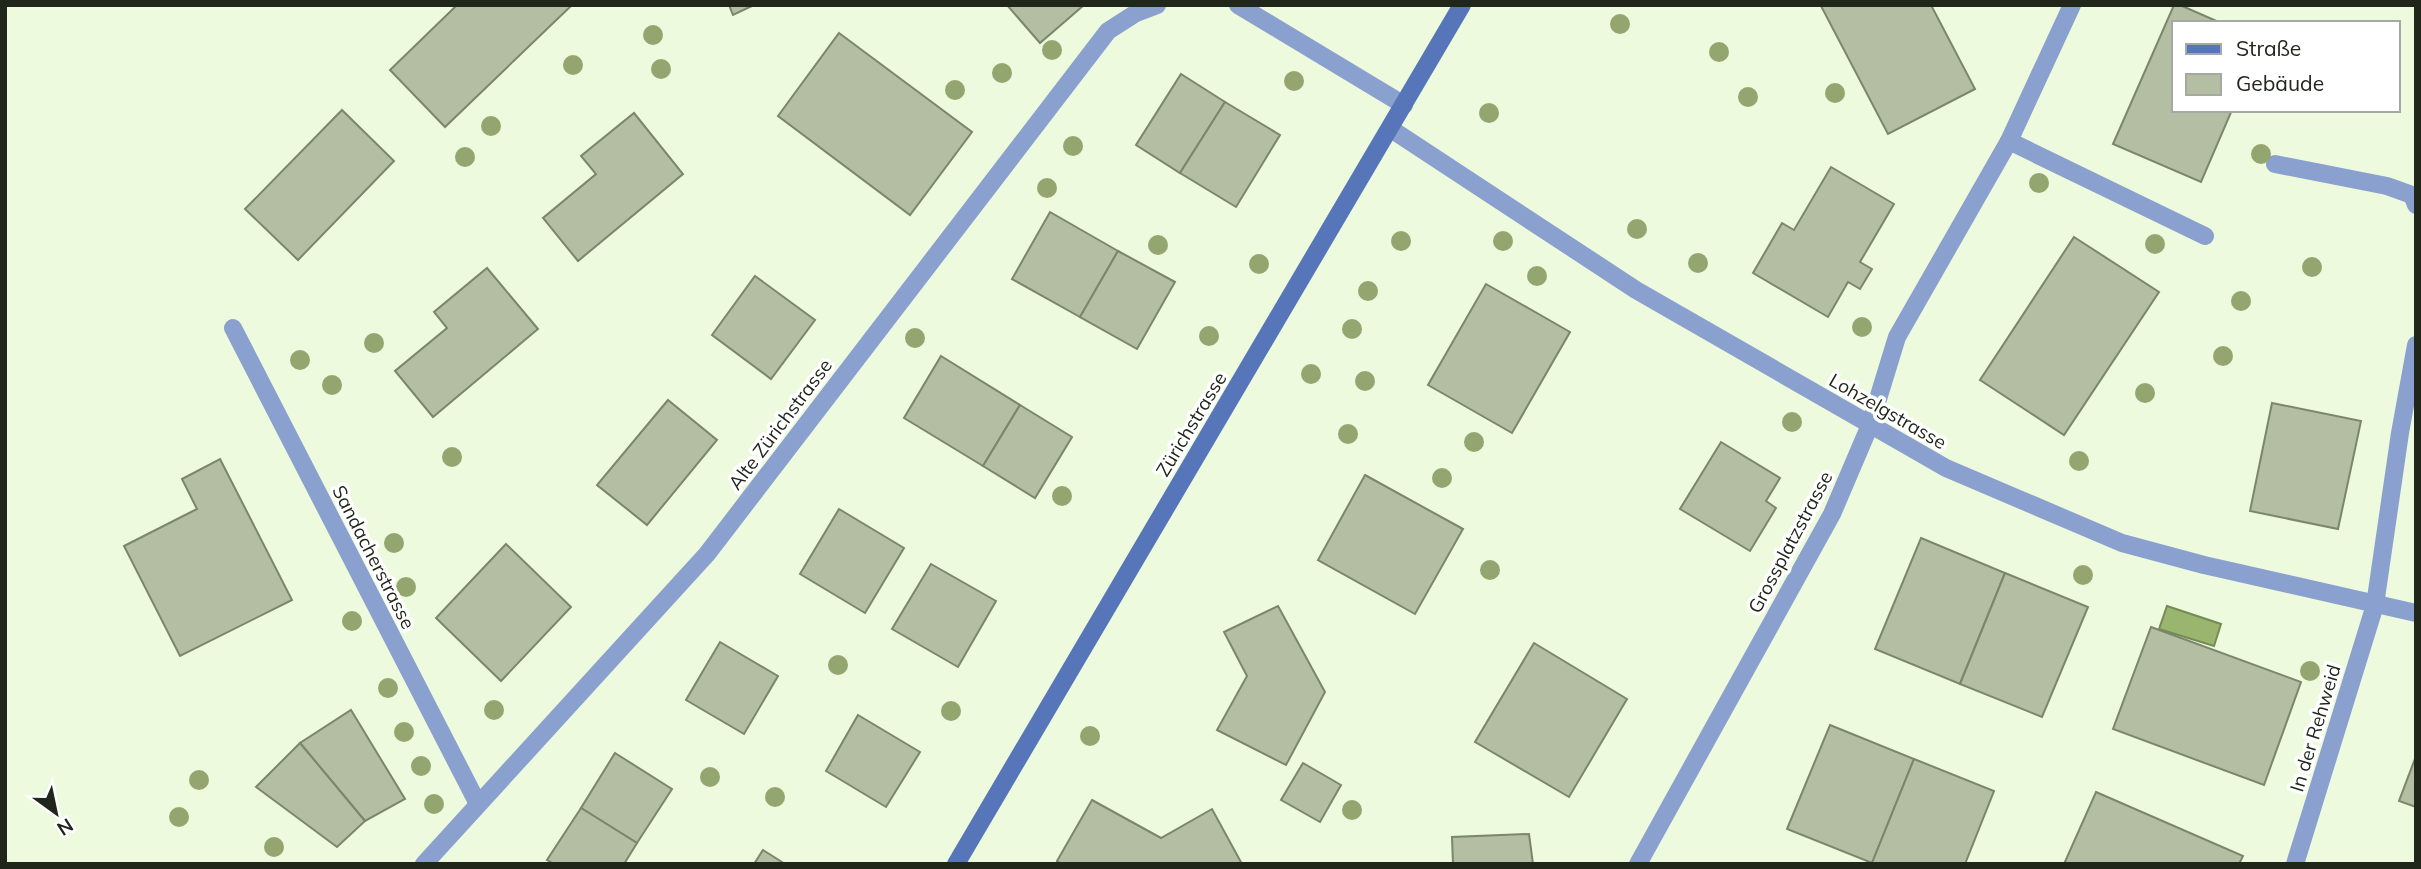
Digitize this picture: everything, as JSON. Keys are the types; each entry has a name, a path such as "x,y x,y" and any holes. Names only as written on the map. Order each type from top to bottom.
{"street":[{"name":"Alte Zürichstrasse","path":"424,864 707,554 1108,31 1136,13 1157,5"},
{"path":"1238,5 1404,105"},
{"name":"Zürichstrasse","path":"956,864 1462,5"},
{"name":"Grossplatzstrasse","path":"1638,864 1832,514 1870,425 1896,337 2009,141 2072,5"},
{"name":"Lohzelgstrasse","path":"1391,129 1636,290 1946,468 2122,543 2204,565 2416,613"},
{"path":"2009,141 2205,236"},
{"path":"2275,164 2387,186 2412,195 2416,205"},
{"name":"Sandacherstrasse","path":"233,328 478,804"},
{"name":"In der Rehweid","path":"2295,864 2375,605 2416,345"}],"shaded area":[{"path":"2167,606 2221,624 2214,646 2159,629"}],"building":[{"path":"457,5 572,5 445,127 390,70"},
{"path":"729,5 754,5 733,15"},
{"path":"1007,5 1084,5 1040,43"},
{"path":"1931,5 1975,89 1888,134 1821,6"},
{"path":"2174,5 2180,5 2216,21 2172,21 2172,112 2231,112 2201,182 2113,144"},
{"path":"839,33 972,132 910,215 778,116"},
{"path":"1181,74 1225,102 1180,173 1136,145"},
{"path":"1225,102 1280,135 1236,207 1180,173"},
{"path":"342,110 394,161 298,260 245,209"},
{"path":"634,113 683,174 578,261 543,218 596,174 581,156"},
{"path":"1831,167 1894,204 1860,262 1872,269 1860,289 1848,282 1828,317 1753,273 1782,223 1794,230"},
{"path":"1050,212 1118,251 1080,317 1012,279"},
{"path":"2074,237 2159,292 2064,435 1980,380"},
{"path":"1118,251 1175,282 1137,349 1080,317"},
{"path":"487,268 538,329 433,417 395,371 447,328 434,312"},
{"path":"755,276 815,320 771,379 712,335"},
{"path":"1486,284 1570,332 1512,433 1428,385"},
{"path":"941,356 1020,405 983,466 904,418"},
{"path":"668,400 717,440 647,525 597,485"},
{"path":"2272,403 2361,421 2338,529 2250,511"},
{"path":"1020,405 1072,437 1035,498 983,466"},
{"path":"1721,442 1780,478 1766,501 1776,508 1750,551 1680,509"},
{"path":"220,459 292,600 180,656 124,546 197,509 182,479"},
{"path":"1365,475 1463,529 1415,614 1318,560"},
{"path":"839,509 904,548 865,613 800,574"},
{"path":"1921,538 2005,573 1960,684 1875,649"},
{"path":"506,544 571,607 501,681 436,618"},
{"path":"931,564 996,601 958,667 892,629"},
{"path":"2005,573 2088,607 2042,717 1960,684"},
{"path":"1278,606 1325,692 1286,765 1217,730 1247,676 1224,632"},
{"path":"2151,627 2301,682 2264,785 2113,729"},
{"path":"720,642 778,676 744,734 686,700"},
{"path":"1534,643 1627,699 1569,797 1475,742"},
{"path":"351,710 405,799 365,821 300,743"},
{"path":"858,715 920,752 886,807 826,771"},
{"path":"1830,725 1914,759 1872,863 1787,829"},
{"path":"300,743 365,821 337,847 256,787"},
{"path":"615,753 672,789 637,843 581,808"},
{"path":"2416,756 2416,807 2399,801"},
{"path":"1914,759 1994,791 1965,864 1872,863"},
{"path":"1303,763 1341,785 1320,822 1281,800"},
{"path":"2096,792 2243,856 2239,864 2064,864"},
{"path":"1092,800 1161,838 1212,809 1242,864 1061,864 1057,861"},
{"path":"581,808 637,843 624,864 554,864 547,860"},
{"path":"1529,834 1533,864 1453,864 1452,837"},
{"path":"763,850 785,864 754,864"}]}
